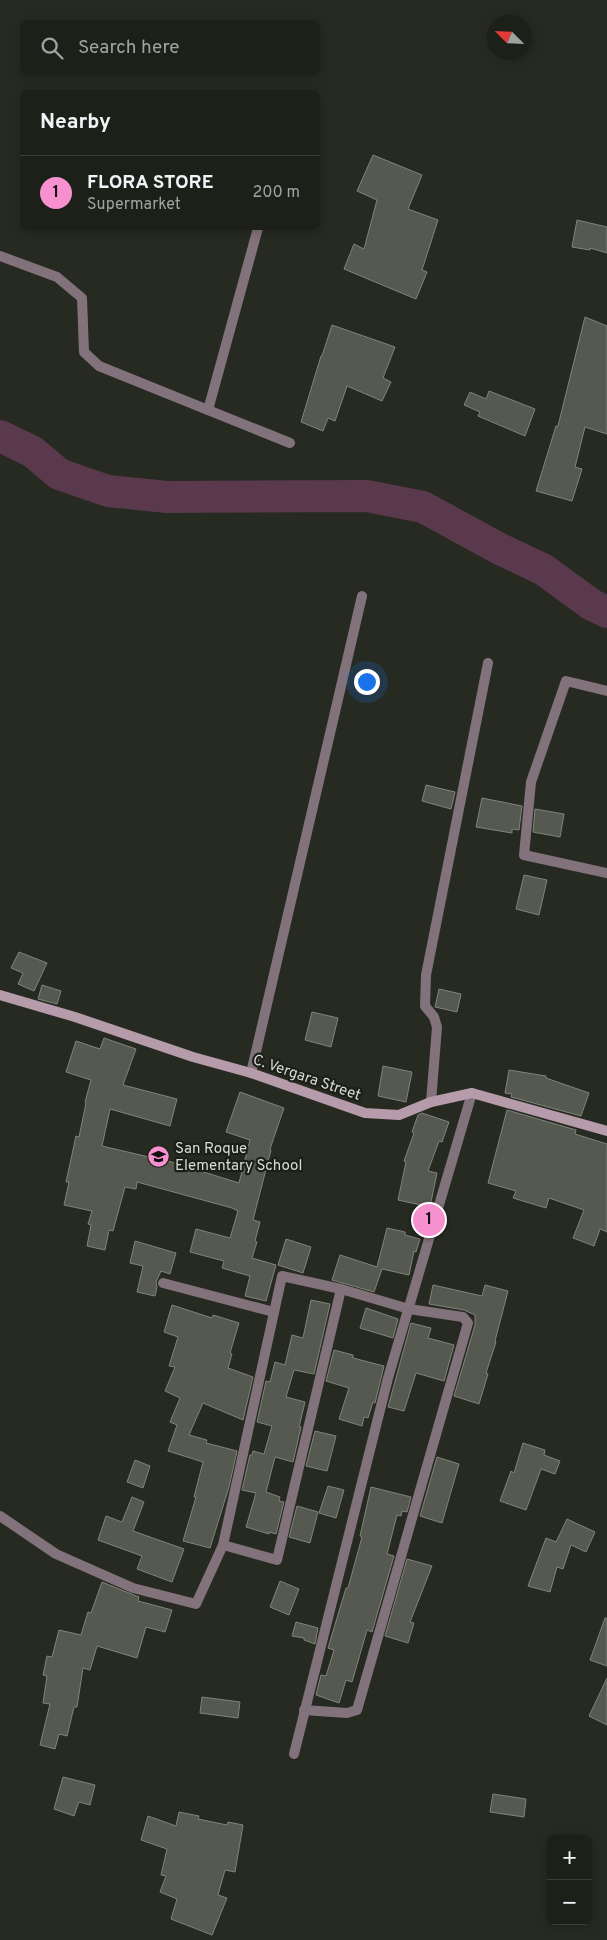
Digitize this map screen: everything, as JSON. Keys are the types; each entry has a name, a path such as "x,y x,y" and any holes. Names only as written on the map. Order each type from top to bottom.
{"street":[{"path":"208,410 257,230"},
{"path":"0,256 57,277 82,298 84,352 99,366 290,443"},
{"path":"251,1073 362,596"},
{"path":"431,1102 437,1026 434,1017 425,1006 426,975 488,663"},
{"path":"607,691 566,681 531,782 524,855 607,873"},
{"name":"C. Vergara Street","path":"0,995 75,1017 193,1057 251,1073 365,1112 398,1114 431,1102 472,1093 607,1131"},
{"path":"294,1754 388,1378 472,1093"},
{"path":"0,1516 56,1554 133,1588 196,1604 223,1544 282,1276 341,1289 409,1309 462,1317 468,1323 356,1710 346,1713 304,1710"},
{"path":"163,1283 274,1312"},
{"path":"223,1544 277,1560 341,1289"}],"building":[{"path":"373,155 422,175 408,209 438,220 422,270 427,272 416,299 344,269 354,244 364,249 377,200 357,191"},
{"path":"577,220 607,227 607,253 590,248 590,250 572,247"},
{"path":"585,317 607,326 607,434 585,427 575,467 582,469 572,501 536,491 556,426 558,426"},
{"path":"332,325 395,347 383,378 391,382 382,401 347,386 335,421 328,418 323,431 301,422"},
{"path":"489,391 535,409 525,436 478,416 480,412 464,405 470,392 486,399"},
{"path":"426,785 455,792 451,809 422,801"},
{"path":"482,798 522,806 519,830 512,829 512,833 476,827"},
{"path":"535,809 564,814 560,837 533,832"},
{"path":"524,875 547,880 539,915 516,909"},
{"path":"19,952 47,963 34,991 18,984 23,973 11,968"},
{"path":"42,985 61,991 57,1004 38,999"},
{"path":"439,989 461,994 457,1012 435,1007"},
{"path":"312,1012 338,1018 331,1047 305,1040"},
{"path":"104,1038 136,1049 123,1085 177,1099 170,1126 110,1109 102,1146 149,1157 149,1155 239,1183 250,1140 226,1132 240,1092 284,1108 270,1149 253,1220 260,1222 252,1258 276,1265 266,1301 245,1296 250,1276 222,1268 224,1261 190,1252 196,1229 230,1238 238,1211 232,1208 137,1182 136,1189 125,1187 113,1231 109,1230 105,1250 87,1246 91,1225 88,1224 92,1211 64,1205 69,1182 66,1182 76,1136 79,1137 91,1080 66,1072 76,1041 100,1049"},
{"path":"383,1066 412,1072 406,1102 378,1096"},
{"path":"509,1070 546,1076 546,1078 589,1093 581,1116 511,1097 512,1094 505,1093"},
{"path":"507,1110 576,1130 575,1134 607,1144 607,1232 600,1229 594,1246 573,1238 584,1210 549,1198 546,1208 513,1198 516,1191 488,1183"},
{"path":"422,1113 449,1122 442,1142 439,1141 428,1171 437,1173 430,1207 398,1200 406,1162 404,1161 414,1133 412,1132 418,1115"},
{"path":"387,1228 405,1232 405,1235 420,1239 416,1252 414,1251 409,1275 382,1269 374,1292 332,1280 340,1255 377,1267"},
{"path":"286,1239 311,1247 303,1273 278,1265"},
{"path":"135,1241 176,1253 170,1274 161,1271 156,1282 155,1296 137,1292 143,1266 130,1263"},
{"path":"433,1285 482,1296 485,1285 508,1291 479,1404 454,1396 475,1325 475,1315 464,1310 429,1304"},
{"path":"311,1300 330,1304 314,1374 294,1370 286,1397 305,1402 293,1462 275,1457 266,1492 280,1497 279,1501 284,1502 276,1534 269,1532 269,1534 246,1527 256,1493 242,1490 250,1455 252,1455 253,1451 264,1454 272,1426 257,1422 266,1381 270,1382 275,1362 285,1365 292,1335 303,1338"},
{"path":"172,1305 212,1318 213,1315 239,1323 230,1353 232,1354 228,1368 253,1377 243,1420 203,1403 189,1435 207,1440 206,1443 237,1451 229,1487 210,1548 183,1541 196,1497 194,1497 203,1462 168,1451 177,1425 170,1422 180,1398 165,1391 175,1367 169,1366 178,1337 164,1332"},
{"path":"366,1308 398,1319 393,1338 360,1328"},
{"path":"411,1323 431,1328 428,1338 454,1345 444,1381 416,1373 404,1411 388,1407"},
{"path":"334,1350 353,1355 353,1358 384,1366 375,1403 373,1402 368,1418 364,1417 362,1426 339,1419 349,1388 326,1381"},
{"path":"315,1431 336,1436 327,1471 306,1466"},
{"path":"523,1443 545,1450 544,1455 560,1461 555,1474 541,1469 526,1510 500,1501 511,1471 514,1473"},
{"path":"437,1457 459,1464 442,1523 420,1516"},
{"path":"135,1460 150,1466 143,1488 127,1482"},
{"path":"328,1486 344,1490 336,1518 319,1513"},
{"path":"371,1487 411,1497 407,1512 402,1511 401,1516 397,1515 387,1554 394,1556 372,1632 367,1630 352,1682 346,1680 339,1703 316,1695 321,1675 326,1676 334,1650 328,1648 346,1588 348,1588 362,1537 360,1536"},
{"path":"132,1497 144,1502 133,1531 184,1549 172,1582 137,1569 142,1556 98,1540 106,1516 122,1522"},
{"path":"297,1506 318,1512 310,1543 289,1537"},
{"path":"567,1519 595,1532 586,1552 571,1545 563,1569 557,1567 550,1592 528,1586 546,1538 556,1542"},
{"path":"407,1559 432,1566 410,1622 414,1623 408,1643 385,1636"},
{"path":"280,1581 299,1589 289,1615 270,1607"},
{"path":"102,1582 139,1597 138,1601 172,1610 165,1632 146,1627 137,1658 97,1646 90,1670 83,1668 77,1707 74,1707 67,1736 59,1734 55,1749 40,1745 50,1704 43,1703 47,1676 43,1675 47,1656 52,1657 59,1630 81,1635 88,1612 91,1613"},
{"path":"605,1618 607,1618 607,1666 590,1660"},
{"path":"296,1622 318,1628 315,1644 304,1640 304,1638 292,1636"},
{"path":"607,1678 607,1725 589,1716"},
{"path":"202,1697 240,1702 238,1718 200,1713"},
{"path":"63,1777 95,1785 90,1805 79,1802 74,1816 54,1809"},
{"path":"493,1794 526,1799 524,1817 490,1812"},
{"path":"179,1812 199,1816 198,1819 227,1825 228,1822 243,1825 235,1872 225,1870 218,1895 227,1898 212,1935 171,1919 177,1899 160,1892 166,1876 161,1875 167,1849 141,1840 148,1816 176,1826"}],"waterway":[{"path":"0,436 33,452 59,474 108,491 167,497 367,496 423,507 498,548 544,570 592,605 607,612"}],"place":[{"name":"San Roque Elementary School","path":"159,1157"},
{"name":"FLORA STORE","path":"429,1220"}]}
